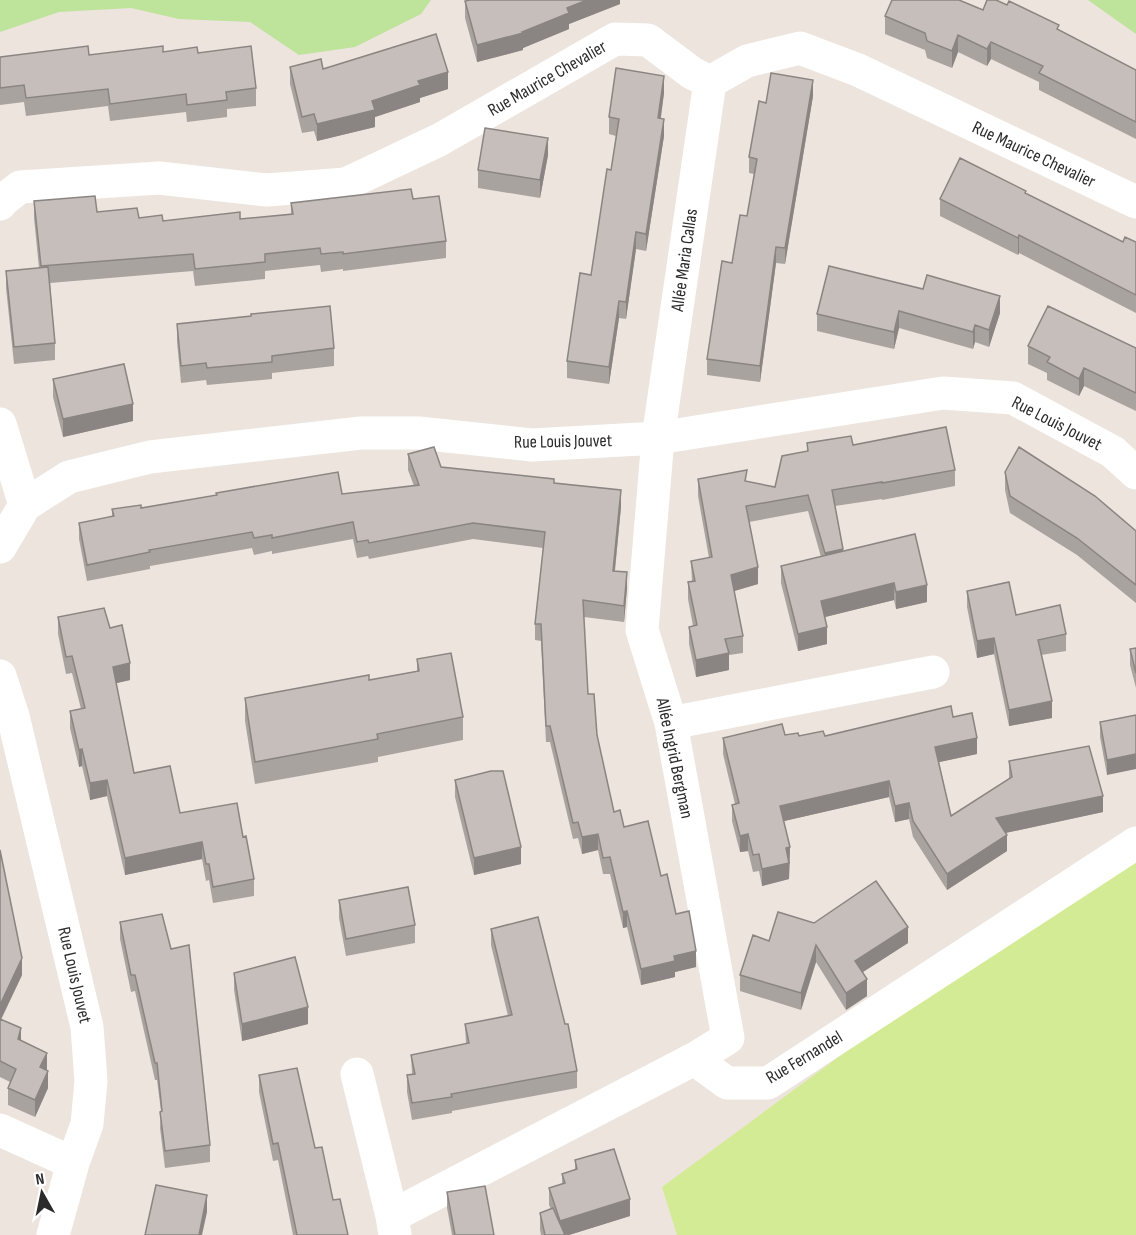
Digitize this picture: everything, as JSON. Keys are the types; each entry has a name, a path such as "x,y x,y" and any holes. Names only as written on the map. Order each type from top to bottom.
{"street":[{"name":"Rue Maurice Chevalier","path":"0,204 20,188 159,178 267,190 346,184 439,140 615,39 648,40 692,73 710,82 747,61 800,48 858,70 1136,202"},
{"name":"Allée Maria Callas","path":"658,438 710,82"},
{"name":"Rue Louis Jouvet","path":"0,547 26,505 69,477 150,457 361,433 419,433 532,445 658,438 943,393 1013,398 1113,452 1136,473"},
{"path":"0,424 26,505"},
{"name":"Allée Ingrid Bergman","path":"658,438 642,630 671,723 728,1038 694,1059"},
{"path":"671,723 933,672"},
{"name":"Rue Louis Jouvet","path":"0,676 87,1027 91,1081 87,1124 73,1163 53,1235"},
{"name":"Rue Fernandel","path":"694,1059 727,1083 768,1083 1136,843"},
{"path":"357,1074 393,1226 694,1059"},
{"path":"0,1130 73,1163"}],"green space":[{"path":"0,0 431,0 421,14 355,47 299,55 250,22 179,19 131,8 59,12 0,32"},
{"path":"1088,0 1136,0 1136,34"},
{"path":"1136,862 1136,1235 677,1235 662,1187 973,958"}],"building":[{"path":"587,0 567,8 569,13 523,33 477,45 465,1"},
{"path":"892,0 959,0 983,10 987,0 996,0 1007,5 1009,1 1059,25 1057,29 1136,70 1136,122 1039,73 1043,66 991,42 987,49 958,35 952,51 927,41 925,33 885,16"},
{"path":"436,34 448,72 418,81 420,85 372,101 375,110 317,124 314,114 302,117 290,67 321,59 323,69"},
{"path":"88,46 89,55 163,46 163,52 197,47 198,53 251,46 256,88 226,92 227,100 187,105 186,94 110,104 108,89 26,98 24,85 0,88 0,57"},
{"path":"616,68 664,76 658,118 664,119 646,234 636,232 626,302 619,301 609,367 567,361 580,273 591,275 607,169 611,170 619,119 609,117"},
{"path":"771,73 813,80 785,248 776,247 760,366 707,359 722,261 732,263 740,215 747,216 757,159 749,157 759,101 766,103"},
{"path":"485,128 548,138 540,180 478,170"},
{"path":"960,158 1123,242 1125,237 1136,242 1136,295 1019,235 1018,238 940,199"},
{"path":"411,189 413,199 439,196 446,241 343,254 343,252 321,254 320,248 265,254 265,262 195,269 193,254 41,266 34,201 95,196 97,212 137,208 139,218 162,215 163,221 240,212 240,219 293,214 291,203"},
{"path":"829,266 923,289 927,275 1000,296 989,330 975,325 973,332 899,311 894,332 817,314"},
{"path":"48,267 55,343 14,347 6,271"},
{"path":"330,306 334,348 272,356 272,362 207,368 206,363 181,366 177,324"},
{"path":"1048,306 1136,348 1136,393 1084,368 1079,379 1047,362 1050,357 1028,346"},
{"path":"124,364 133,404 63,419 53,379"},
{"path":"946,427 955,470 832,490 843,549 825,553 808,495 746,506 758,567 731,575 743,636 725,639 729,653 696,660 689,627 697,625 688,582 695,581 691,561 712,557 698,479 747,470 745,481 775,487 782,456 808,451 807,443 851,436 853,445"},
{"path":"434,447 441,467 554,479 554,483 621,490 613,571 627,572 624,606 583,600 588,694 594,694 597,735 614,812 620,810 624,827 648,821 661,876 667,874 676,914 689,911 696,951 674,956 675,961 641,969 627,911 623,912 610,857 603,858 598,834 582,837 578,822 573,823 550,726 546,726 541,624 535,624 545,532 473,523 369,543 368,540 357,542 353,522 272,538 272,535 254,538 252,532 149,550 150,552 87,565 79,523 114,516 112,509 141,505 141,508 338,472 342,494 419,485 408,454"},
{"path":"1019,447 1095,496 1136,531 1136,585 1077,538 1010,496 1005,472"},
{"path":"915,534 927,585 896,592 894,583 821,601 827,627 798,634 781,566"},
{"path":"1009,582 1016,615 1060,605 1066,634 1038,640 1052,701 1009,710 994,638 977,641 967,591"},
{"path":"104,608 110,628 122,625 130,663 113,667 134,773 170,766 180,813 237,803 254,879 213,887 202,842 125,858 107,780 90,783 82,749 79,750 70,711 85,708 72,656 66,657 58,617"},
{"path":"1136,648 1136,673 1130,649"},
{"path":"451,653 463,717 377,734 378,739 255,762 245,698 369,675 369,680 419,671 417,659"},
{"path":"951,706 953,717 972,713 977,738 935,747 951,816 1012,777 1009,761 1089,746 1103,796 996,818 1007,835 947,874 913,821 909,803 895,806 889,781 780,806 790,847 786,848 789,863 762,869 759,854 753,855 748,834 740,836 732,805 739,803 723,738 782,724 785,735 798,733 799,736 823,731 825,736"},
{"path":"1136,715 1136,754 1107,760 1100,722"},
{"path":"491,771 503,771 521,847 474,858 455,780"},
{"path":"0,850 22,958 0,1005"},
{"path":"876,881 908,927 855,961 867,979 846,993 816,945 801,993 740,975 753,935 769,941 778,912 814,923"},
{"path":"408,887 415,925 346,939 339,900"},
{"path":"162,914 171,949 189,945 210,1145 165,1151 157,1063 155,1063 135,975 131,975 120,922"},
{"path":"538,917 565,1024 568,1024 577,1071 412,1103 407,1075 415,1074 411,1055 469,1043 465,1024 512,1015 491,929"},
{"path":"295,957 308,1007 242,1024 234,973"},
{"path":"0,1019 21,1028 18,1039 47,1053 40,1067 48,1071 35,1100 8,1088 16,1069 0,1061"},
{"path":"297,1068 315,1148 322,1147 333,1200 340,1199 348,1235 297,1235 278,1143 273,1144 259,1075"},
{"path":"614,1149 630,1199 560,1221 549,1188 565,1183 562,1174 577,1169 575,1160"},
{"path":"156,1185 207,1195 199,1235 145,1235"},
{"path":"485,1186 494,1235 455,1235 447,1192"},
{"path":"553,1208 565,1235 545,1235 540,1213"}]}
